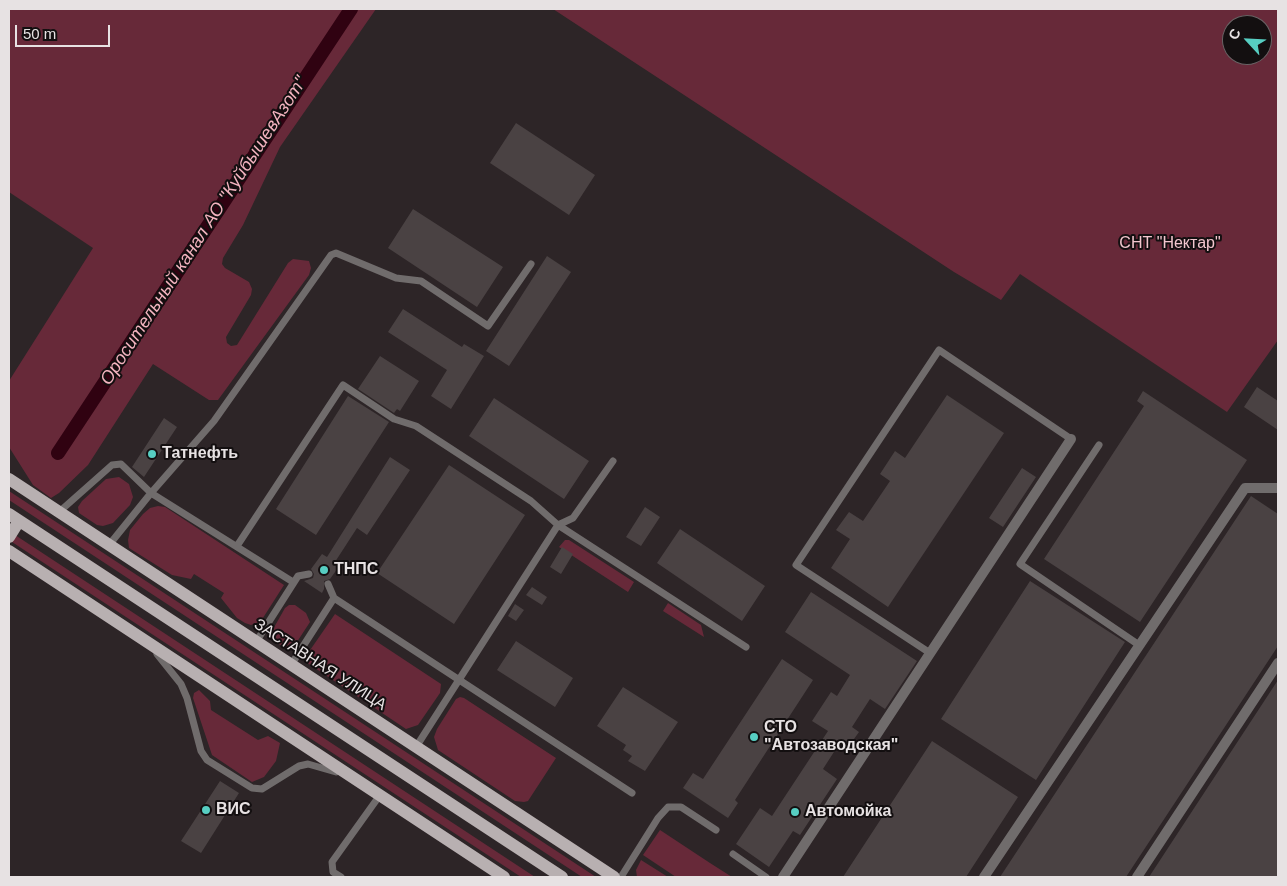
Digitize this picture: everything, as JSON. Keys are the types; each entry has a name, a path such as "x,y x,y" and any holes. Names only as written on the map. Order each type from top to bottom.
{"main road":[{"name":"ЗАСТАВНАЯ УЛИЦА","path":"9,479 614,877"},
{"path":"9,538 14,517 562,877"},
{"path":"9,551 504,877"}],"street":[{"path":"783,877 1071,439"},
{"path":"984,877 1245,488 1278,488"},
{"path":"1137,877 1278,663"}],"lane":[{"path":"109,545 151,493 214,421 331,255 336,253 396,278 421,281 488,326 531,264"},
{"path":"930,653 796,565 939,350 1071,439"},
{"path":"237,546 342,386 394,419 416,426 531,501 558,525 746,648"},
{"path":"1099,445 1020,564 1140,645"},
{"path":"416,747 558,525 573,518 613,460"},
{"path":"59,512 116,464 120,464 151,493 293,582"},
{"path":"256,642 293,582 298,576 308,574"},
{"path":"328,584 334,598 632,793"},
{"path":"291,665 334,598"},
{"path":"140,636 167,663 181,684 187,698 201,751 207,760 252,788 262,789 299,766 308,764 354,778"},
{"path":"341,877 333,872 332,862 380,795"},
{"path":"621,877 658,818 668,807 681,807 716,830"},
{"path":"733,854 766,877"}],"green space":[{"path":"9,9 376,9 280,147 243,225 223,258 222,264 225,268 249,282 252,289 251,295 226,337 227,343 231,346 237,345 288,263 293,259 309,261 311,268 309,275 218,400 209,400 153,364 88,465 59,493 51,498 33,485 9,447 9,381 93,248 9,192"},
{"name":"СНТ \"Нектар\"","path":"553,9 1278,9 1278,340 1227,412 1020,274 1001,300 954,272"},
{"path":"119,477 129,484 133,497 130,505 113,523 103,526 97,525 79,513 78,507 82,501 106,479"},
{"path":"9,491 596,877 582,877 9,500"},
{"path":"165,507 284,585 261,621 251,625 245,623 237,618 221,598 224,593 194,574 191,579 172,575 129,548 130,530 150,508"},
{"path":"9,531 535,877 521,877 9,540"},
{"path":"565,540 569,540 634,582 628,592 559,547"},
{"path":"668,603 701,625 704,637 663,611"},
{"path":"289,605 295,605 306,613 310,622 293,648 288,649 275,642 272,631 285,608"},
{"path":"335,614 441,684 440,693 418,725 406,729 306,662 306,656"},
{"path":"199,690 210,701 211,710 258,740 268,736 280,743 276,761 264,777 252,782 212,755 193,698 194,693"},
{"path":"460,697 556,758 528,801 515,801 438,750 434,737 437,729 456,699"},
{"path":"660,830 732,877 676,877 643,855"},
{"path":"641,860 668,877 637,877 636,870"}],"building":[{"path":"516,123 595,175 569,215 490,163"},
{"path":"413,209 503,267 477,307 388,248"},
{"path":"547,256 571,272 509,366 486,351"},
{"path":"403,309 462,347 464,344 484,356 451,409 431,396 447,370 388,332"},
{"path":"380,356 419,381 400,411 397,409 394,413 358,389"},
{"path":"1257,387 1278,401 1278,430 1244,407"},
{"path":"1143,391 1247,460 1140,622 1044,559 1144,406 1137,401"},
{"path":"947,395 1004,433 888,607 831,568 850,539 836,530 849,512 863,521 890,481 880,474 895,451 905,458"},
{"path":"348,396 389,422 316,535 276,509"},
{"path":"494,398 589,461 564,499 469,436"},
{"path":"164,418 177,427 144,477 132,467"},
{"path":"390,457 410,470 367,535 357,528 335,562 340,565 330,579 324,581 322,593 304,581 313,578 314,574 311,569 322,554 327,557"},
{"path":"449,465 525,515 454,624 377,573"},
{"path":"1022,468 1036,477 1003,527 989,518"},
{"path":"1251,496 1278,514 1278,646 1126,877 1000,877"},
{"path":"645,507 660,517 641,546 626,537"},
{"path":"680,529 765,586 742,621 657,563"},
{"path":"562,547 573,554 561,574 550,567"},
{"path":"1030,581 1125,642 1036,780 941,719"},
{"path":"532,587 547,597 542,605 526,595"},
{"path":"811,592 917,661 885,709 870,699 852,727 859,732 849,746 841,741 823,769 837,779 800,835 793,831 769,867 736,844 760,808 772,816 828,731 812,721 831,692 837,696 850,675 785,632"},
{"path":"515,604 524,610 516,621 508,616"},
{"path":"516,641 573,678 555,707 497,670"},
{"name":"СТО \"Автозаводская\"","path":"782,659 813,680 735,800 738,803 728,818 683,788 693,773 703,779"},
{"path":"1278,680 1278,877 1149,877"},
{"path":"623,687 678,722 645,771 628,761 632,756 623,750 626,745 597,726"},
{"path":"932,741 1018,797 966,877 843,877"},
{"path":"220,781 239,793 201,853 181,841"}],"waterway":[{"name":"Оросительный канал АО \"КуйбышевАзот\"","path":"58,453 351,9"}],"place":[{"name":"Татнефть","path":"152,454"},
{"name":"ТНПС","path":"324,570"},
{"name":"СТО \"Автозаводская\"","path":"754,737"},
{"name":"ВИС","path":"206,810"},
{"name":"Автомойка","path":"795,812"}]}
